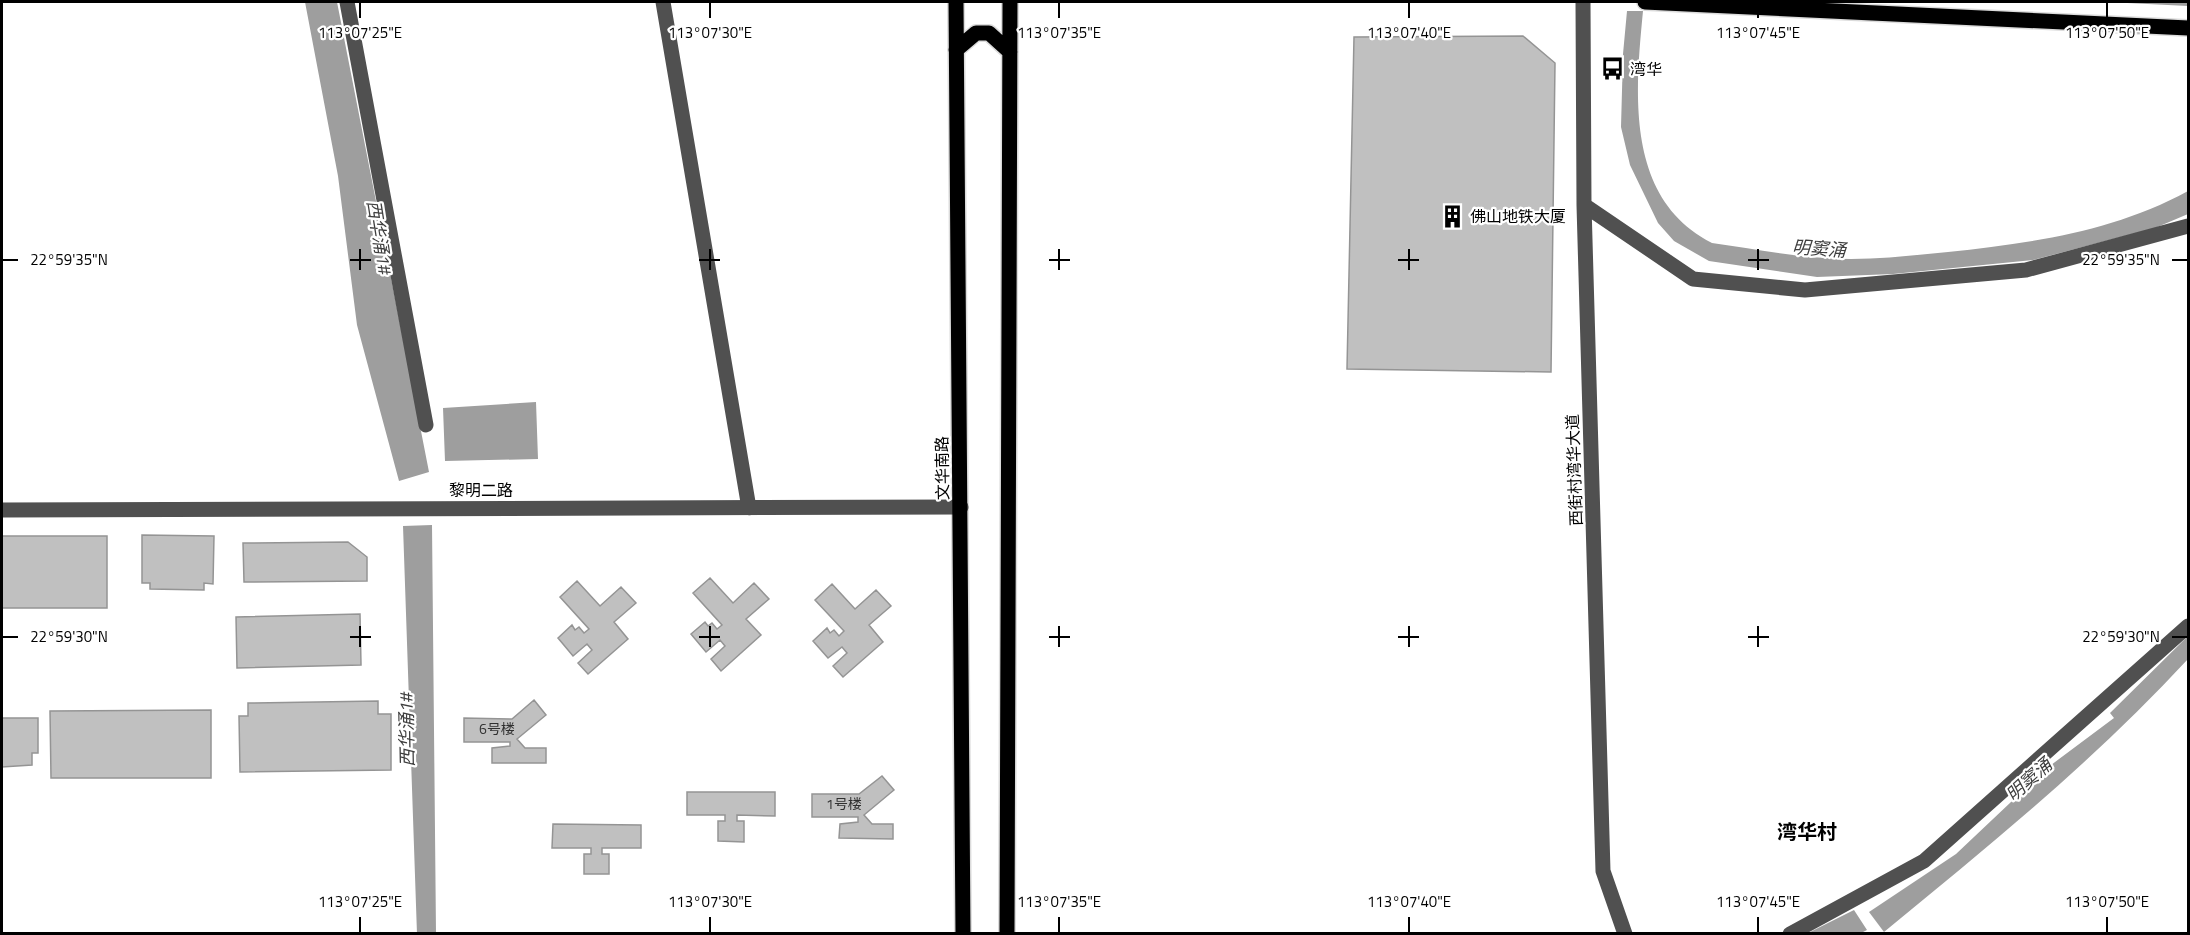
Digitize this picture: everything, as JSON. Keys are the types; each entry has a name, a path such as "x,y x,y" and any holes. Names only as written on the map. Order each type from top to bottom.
{"main road":[{"name":"文华南路","path":"956,2 963,933"},
{"path":"1007,933 1010,2"},
{"path":"1645,2 2188,28"},
{"path":"956,50 976,33 989,33 1010,52"}],"street":[{"path":"347,2 426,425"},
{"path":"663,2 749,508"},
{"name":"西街村湾华大道","path":"1583,2 1584,205 1603,872 1625,933"},
{"path":"1584,205 1694,279 1805,290 2026,270 2188,226"},
{"name":"黎明二路","path":"2,510 961,507"},
{"path":"1790,933 1924,861 2188,626"}],"water":[{"name":"西华涌1#","path":"305,2 337,2 429,472 399,481 357,325 338,176"},
{"path":"2107,2 2188,2 2188,6"},
{"path":"1627,11 1643,11 1638,109 1642,141 1650,172 1663,200 1684,224 1712,243 1811,257 1886,258 2041,240 2071,234 2131,217 2188,191 2188,214 2155,228 2033,260 1893,274 1817,277 1709,261 1674,241 1658,223 1630,165 1621,127"},
{"path":"536,402 538,459 445,461 443,408"},
{"path":"432,525 436,933 417,934 403,526"},
{"path":"2188,636 2188,659 2153,696 2079,767 1884,932 1869,912 1956,854 2047,768 2114,718 2110,713"},
{"path":"1854,910 1867,930 1861,933 1808,933"}],"building":[{"name":"佛山地铁大厦","path":"1523,36 1555,63 1551,372 1347,369 1354,37"},
{"path":"142,535 214,536 213,584 204,583 204,590 150,589 150,583 142,583"},
{"path":"2,536 107,536 107,608 2,608"},
{"path":"348,542 367,557 367,581 244,582 243,543"},
{"path":"710,578 733,603 754,583 769,599 746,619 761,635 721,671 711,659 725,646 720,640 706,652 691,634 705,622 708,626 712,623 717,629 722,625 693,593"},
{"path":"577,581 600,606 621,587 636,603 614,622 628,639 588,674 578,663 592,650 587,644 573,656 558,638 572,625 575,630 579,627 584,633 589,629 560,597"},
{"path":"832,584 855,609 876,590 891,606 869,625 883,642 843,677 833,666 847,653 842,647 828,658 813,641 827,628 830,633 834,630 839,636 844,631 815,600"},
{"path":"360,614 361,665 237,668 236,617"},
{"path":"534,700 546,715 517,739 525,748 546,748 546,763 492,763 492,748 510,746 510,742 464,742 464,718 512,719"},
{"path":"378,701 378,714 391,714 391,770 240,772 239,716 248,716 248,703"},
{"path":"211,710 211,778 51,778 50,711"},
{"path":"2,718 38,718 38,753 32,753 32,765 2,767"},
{"path":"882,776 894,790 864,815 872,824 893,824 893,839 839,838 840,824 858,822 858,817 812,817 812,794 859,794"},
{"path":"687,792 775,792 775,816 737,815 737,821 744,821 744,842 718,841 718,821 725,821 725,815 687,815"},
{"path":"553,824 641,825 641,848 602,848 602,854 609,854 609,874 584,874 584,854 591,854 591,848 552,848"}],"place":[{"name":"湾华","path":"1612,69"},
{"name":"佛山地铁大厦","path":"1452,216"}],"district":[{"name":"湾华村","path":"1807,832"}],"water label":[{"name":"明窦涌","path":"1819,249"},
{"name":"明窦涌","path":"2029,780"}]}
